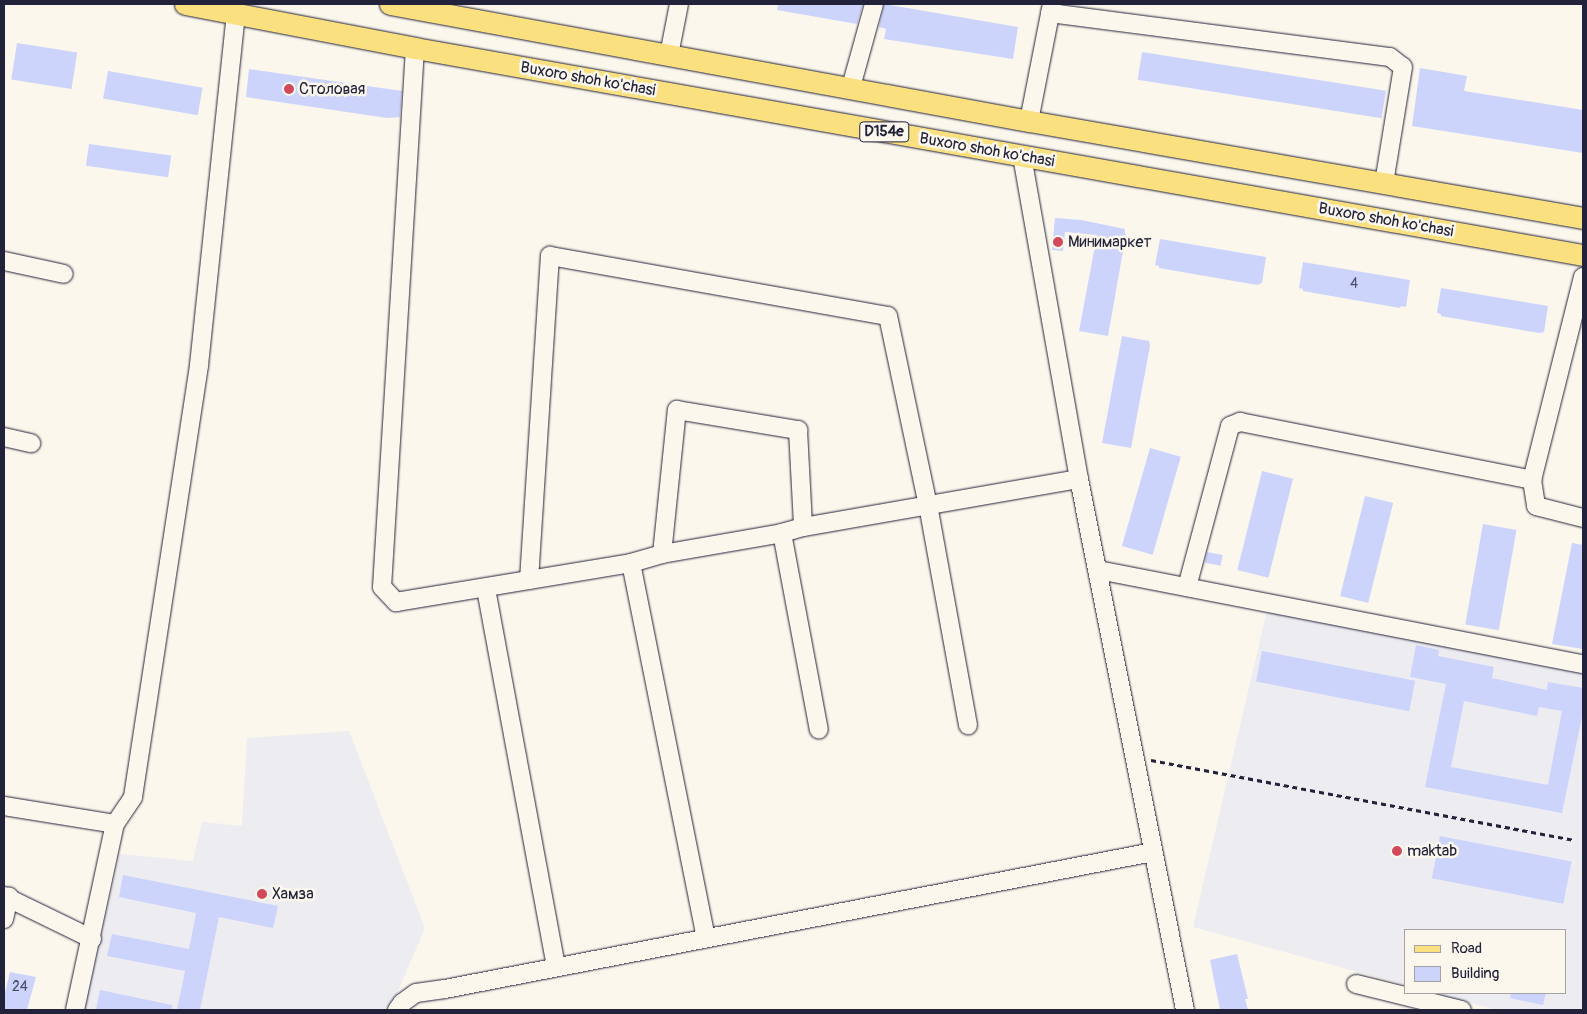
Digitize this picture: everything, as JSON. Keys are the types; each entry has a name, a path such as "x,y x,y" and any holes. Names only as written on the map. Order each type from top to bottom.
{"main road":[{"name":"Buxoro shoh ko'chasi","path":"185,4 204,6 236,14 414,48 1583,255"},
{"name":"D154e","path":"390,4 414,6 1028,121 1583,218"}],"street":[{"path":"669,55 680,4"},
{"path":"850,87 874,4"},
{"path":"1028,121 1051,9 1390,57 1403,67 1384,183"},
{"path":"75,1010 92,939 115,824 133,797 199,365 236,14"},
{"path":"414,48 382,587 396,602 486,589 529,580 631,564 662,554 782,533 803,527 1078,479"},
{"path":"1022,156 1078,479 1098,570 1184,1010"},
{"path":"529,580 550,256 888,316 928,505 968,725"},
{"path":"4,262 64,274"},
{"path":"1583,277 1532,480 1536,506 1583,518"},
{"path":"662,554 677,410 798,430 803,527"},
{"path":"1187,587 1230,426 1240,422 1532,480"},
{"path":"4,437 31,443"},
{"path":"782,533 819,730"},
{"path":"631,564 706,938"},
{"path":"1098,570 1583,664"},
{"path":"486,589 556,967"},
{"path":"4,806 115,824"},
{"path":"397,1010 402,1003 416,993 445,989 1153,852"},
{"path":"4,919 6,897 92,939"},
{"path":"1356,984 1462,1010"}],"path":[{"path":"1134,757 1575,840"}],"shaded area":[{"name":"maktab","path":"1268,606 1583,669 1583,1010 1497,1010 1437,994 1567,994 1567,929 1404,929 1404,984 1193,927"},
{"name":"Хамза","path":"349,731 425,928 390,1010 84,1010 120,854 193,861 202,822 242,826 247,738"}],"building":[{"path":"778,4 863,4 857,24 777,10"},
{"path":"884,4 1018,27 1013,59 884,39 886,29 879,27"},
{"path":"17,43 77,53 71,89 11,80"},
{"path":"1142,52 1386,91 1382,118 1138,80"},
{"path":"1420,68 1467,76 1464,91 1583,110 1583,153 1412,126"},
{"path":"249,69 402,91 400,117 387,118 246,97"},
{"path":"108,71 203,88 198,115 103,99"},
{"path":"89,144 171,156 168,177 86,166"},
{"path":"1055,218 1081,220 1125,229 1126,234 1108,336 1079,331 1097,235 1065,232 1063,251 1052,250"},
{"path":"1160,239 1266,257 1262,283 1257,285 1159,268 1159,266 1155,265"},
{"path":"1303,262 1410,280 1406,307 1401,306 1400,308 1303,291 1303,289 1299,288"},
{"path":"1441,288 1548,306 1544,332 1539,333 1441,316 1441,314 1437,313"},
{"path":"1122,336 1149,341 1150,346 1131,448 1102,443"},
{"path":"1150,448 1181,457 1153,555 1122,546"},
{"path":"1262,471 1293,479 1268,578 1237,570"},
{"path":"1365,496 1393,503 1368,603 1340,596"},
{"path":"1483,524 1516,530 1499,630 1465,624"},
{"path":"1572,543 1583,545 1583,649 1552,644"},
{"path":"1207,552 1223,555 1221,566 1205,563"},
{"path":"1416,645 1439,650 1438,656 1494,667 1492,678 1547,690 1548,682 1583,688 1583,712 1562,813 1425,787 1446,684 1410,677","holes":["1464,701 1537,716 1539,707 1562,711 1548,785 1451,767"]},
{"path":"1262,651 1415,681 1409,711 1256,681"},
{"path":"1440,836 1572,862 1563,904 1432,878"},
{"path":"123,875 278,906 273,928 219,917 200,1010 177,1010 185,971 107,956 112,934 189,949 196,913 119,897"},
{"path":"1237,954 1248,999 1245,999 1248,1010 1220,1010 1210,960"},
{"path":"10,972 36,977 27,1010 4,1010 4,997"},
{"path":"100,990 172,1005 172,1010 96,1010"},
{"path":"1511,994 1546,994 1543,1005 1510,998"}],"place":[{"name":"Столовая","path":"289,89"},
{"name":"Минимаркет","path":"1058,242"},
{"name":"maktab","path":"1397,851"},
{"name":"Хамза","path":"262,894"}]}
